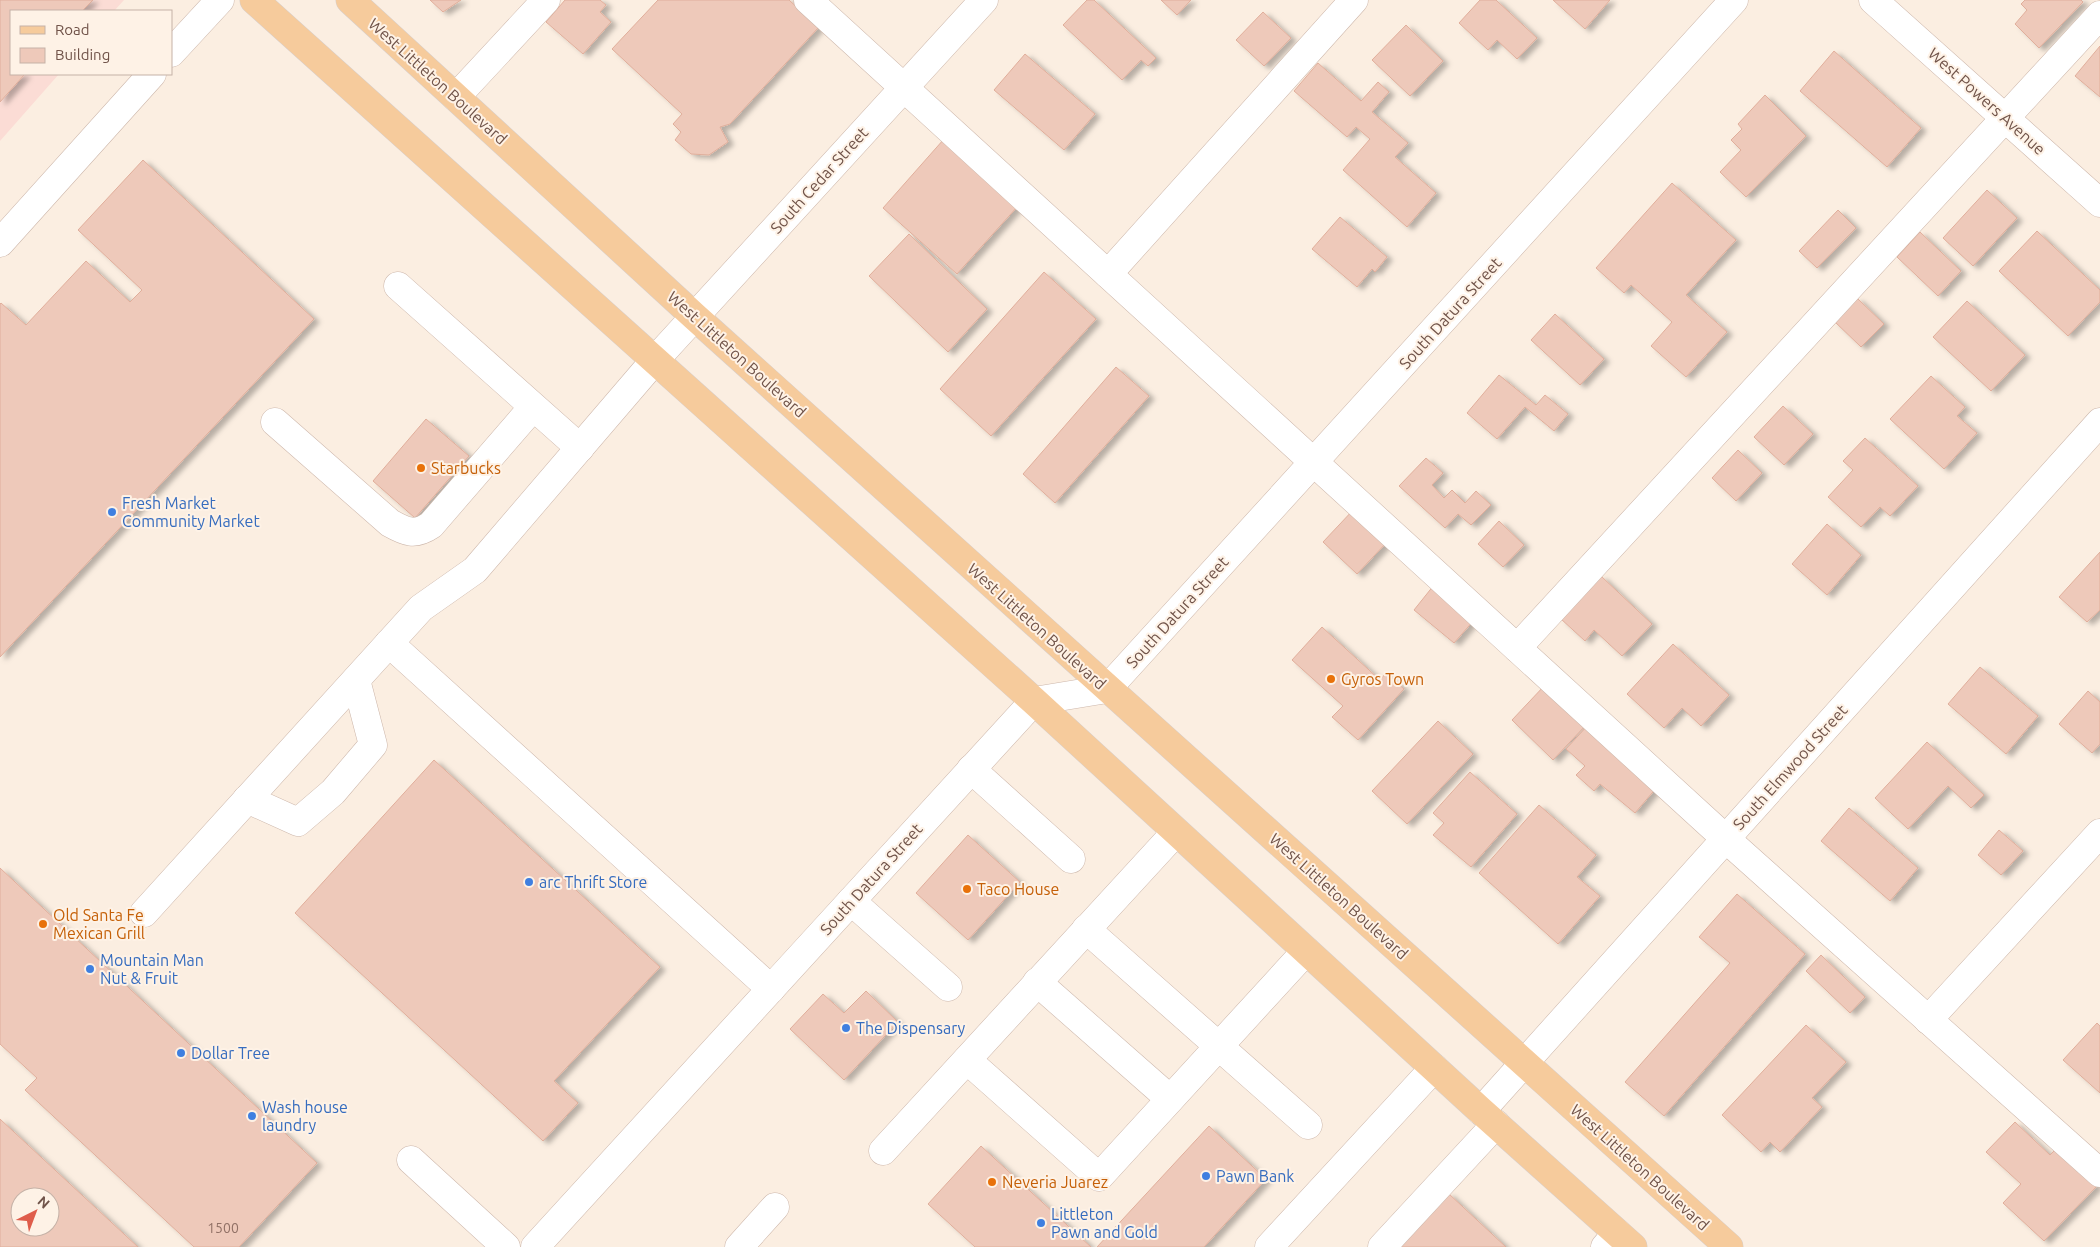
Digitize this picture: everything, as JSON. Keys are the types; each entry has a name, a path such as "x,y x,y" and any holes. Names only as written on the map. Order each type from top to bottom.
{"main road":[{"path":"254,0 1034,701 1488,1118 1618,1242"},
{"name":"West Littleton Boulevard","path":"350,0 694,316 1729,1247"}],"street":[{"path":"172,52 220,0"},
{"path":"456,97 546,0"},
{"path":"808,0 1726,839 2100,1173"},
{"name":"South Cedar Street","path":"144,913 421,608 475,570 694,316 984,0"},
{"path":"1108,274 1354,0"},
{"name":"South Datura Street","path":"1107,689 1734,0"},
{"name":"West Powers Avenue","path":"1873,0 2100,203"},
{"path":"1517,648 2006,119 2100,14"},
{"path":"0,243 151,75"},
{"path":"398,286 580,448"},
{"path":"275,422 390,523 404,531 421,531 431,525 533,408"},
{"name":"South Elmwood Street","path":"1382,1247 1488,1118 1524,1063 2100,422"},
{"path":"389,643 771,989"},
{"path":"248,799 298,822 333,792 373,745 356,680"},
{"path":"1034,701 1107,689"},
{"name":"South Datura Street","path":"536,1247 1034,701"},
{"path":"971,769 1071,859"},
{"path":"883,1150 1176,832"},
{"path":"1928,1020 2100,833"},
{"path":"851,901 948,987"},
{"path":"1086,929 1308,1125"},
{"path":"967,1060 1099,1177 1306,951"},
{"path":"1038,982 1170,1100"},
{"path":"1269,1247 1434,1068"},
{"path":"411,1160 506,1247"},
{"path":"740,1247 775,1207"}],"shaded area":[{"path":"0,0 124,0 115,10 10,10 10,75 58,75 0,141"}],"building":[{"path":"0,0 93,0 83,10 10,10 10,75 24,75 0,102"},
{"path":"430,0 461,0 443,12"},
{"path":"565,0 600,0 606,5 600,12 611,22 583,54 546,22"},
{"path":"658,0 789,0 819,27 730,124 720,127 728,142 709,155 691,154 675,140 681,132 673,124 682,114 612,49"},
{"path":"1087,0 1094,0 1156,58 1148,66 1141,60 1122,80 1063,25"},
{"path":"1161,0 1191,0 1177,15"},
{"path":"1480,0 1496,0 1537,38 1517,59 1497,40 1488,50 1459,23"},
{"path":"1553,0 1610,0 1585,29"},
{"path":"2025,0 2081,0 2083,2 2039,48 2015,24 2027,10 2021,4"},
{"path":"1263,12 1291,38 1264,66 1236,40"},
{"path":"1406,25 1443,61 1410,96 1372,60"},
{"path":"2100,46 2100,97 2075,76"},
{"path":"1834,51 1921,128 1887,167 1800,91"},
{"path":"1025,54 1095,114 1064,150 994,90"},
{"path":"1318,63 1361,101 1378,82 1389,92 1372,112 1408,143 1395,157 1436,193 1407,227 1343,170 1370,139 1356,127 1347,137 1294,91"},
{"path":"1765,95 1806,136 1746,197 1720,172 1741,150 1731,140 1742,129 1738,124"},
{"path":"944,139 1018,206 957,274 883,208"},
{"path":"143,160 314,319 0,657 0,304 26,325 86,261 130,302 142,290 78,230"},
{"path":"1672,183 1736,240 1686,295 1727,332 1686,377 1651,346 1672,322 1631,285 1624,293 1596,268"},
{"path":"1987,190 2017,218 1973,266 1943,238"},
{"path":"1838,210 1856,228 1817,268 1799,251"},
{"path":"1340,217 1387,257 1375,272 1372,269 1357,287 1312,249"},
{"path":"2037,231 2100,290 2100,302 2068,336 1999,271"},
{"path":"1920,232 1961,271 1938,296 1897,257"},
{"path":"909,234 987,309 948,352 869,276"},
{"path":"1044,272 1096,319 991,436 940,389"},
{"path":"1857,298 1884,324 1861,347 1834,321"},
{"path":"1967,301 2025,355 1991,391 1933,337"},
{"path":"1555,314 1604,359 1580,385 1531,340"},
{"path":"1116,367 1149,396 1055,503 1023,474"},
{"path":"1499,375 1536,405 1545,395 1568,414 1554,431 1525,407 1497,439 1467,413"},
{"path":"1931,376 1965,407 1957,416 1977,433 1944,469 1890,419"},
{"path":"1783,406 1813,434 1784,465 1754,437"},
{"name":"Starbucks","path":"426,419 469,456 415,518 373,481"},
{"path":"1865,438 1918,486 1890,516 1880,507 1861,527 1828,497 1853,470 1843,461"},
{"path":"1738,450 1762,473 1736,501 1712,478"},
{"path":"1426,458 1443,473 1432,485 1444,498 1452,490 1465,503 1476,491 1491,505 1471,525 1458,514 1445,528 1399,486"},
{"path":"1355,508 1389,540 1357,574 1323,542"},
{"path":"1499,521 1524,545 1503,567 1478,544"},
{"path":"1827,524 1861,555 1827,595 1792,564"},
{"path":"2100,552 2100,610 2087,622 2059,597"},
{"path":"1601,576 1652,624 1622,656 1594,630 1585,641 1561,619"},
{"path":"1434,585 1475,619 1454,643 1414,610"},
{"path":"1322,627 1380,680 1386,673 1404,689 1358,740 1332,717 1343,706 1292,660"},
{"path":"1673,644 1729,695 1701,726 1682,708 1664,728 1627,694"},
{"path":"1980,667 2038,716 2006,754 1948,704"},
{"path":"1545,685 1587,724 1553,760 1512,720"},
{"path":"2088,691 2100,702 2100,744 2092,753 2059,724"},
{"path":"1438,721 1473,754 1407,824 1372,791"},
{"path":"1588,725 1658,786 1635,813 1600,784 1594,791 1576,775 1585,766 1566,749"},
{"path":"1927,742 1984,795 1971,808 1948,786 1908,829 1875,798"},
{"path":"434,760 660,967 554,1081 578,1103 543,1141 295,913"},
{"path":"1470,772 1517,814 1471,867 1433,835 1444,823 1433,813"},
{"path":"1539,805 1596,855 1577,877 1600,896 1558,944 1479,873"},
{"path":"1849,808 1918,868 1890,901 1821,841"},
{"path":"1999,830 2023,851 2001,875 1978,855"},
{"path":"968,835 1020,882 968,940 916,893"},
{"path":"0,868 317,1163 239,1247 194,1247 25,1090 37,1078 0,1044"},
{"path":"1737,894 1805,954 1664,1116 1625,1082 1730,963 1699,937"},
{"path":"1821,955 1865,997 1850,1013 1806,971"},
{"path":"866,991 898,1022 844,1080 790,1029 823,994 844,1013"},
{"path":"2097,1023 2100,1026 2100,1093 2063,1060"},
{"path":"1806,1025 1846,1062 1812,1098 1822,1107 1780,1152 1770,1142 1761,1152 1722,1115"},
{"path":"0,1119 138,1247 0,1247"},
{"path":"2015,1122 2050,1155 2057,1148 2097,1186 2044,1241 2003,1203 2021,1184 1986,1152"},
{"path":"1209,1126 1266,1179 1204,1247 1097,1247"},
{"path":"981,1146 1091,1247 975,1247 928,1204"},
{"path":"1448,1193 1506,1247 1398,1247"}],"place":[{"name":"Starbucks","path":"421,468"},
{"name":"Fresh Market Community Market","path":"112,512"},
{"name":"Gyros Town","path":"1331,679"},
{"name":"arc Thrift Store","path":"529,882"},
{"name":"Taco House","path":"967,889"},
{"name":"Old Santa Fe Mexican Grill","path":"43,924"},
{"name":"Mountain Man Nut & Fruit","path":"90,969"},
{"name":"The Dispensary","path":"846,1028"},
{"name":"Dollar Tree","path":"181,1053"},
{"name":"Wash house laundry","path":"252,1116"},
{"name":"Pawn Bank","path":"1206,1176"},
{"name":"Neveria Juarez","path":"992,1182"},
{"name":"Littleton Pawn and Gold","path":"1041,1223"}]}
